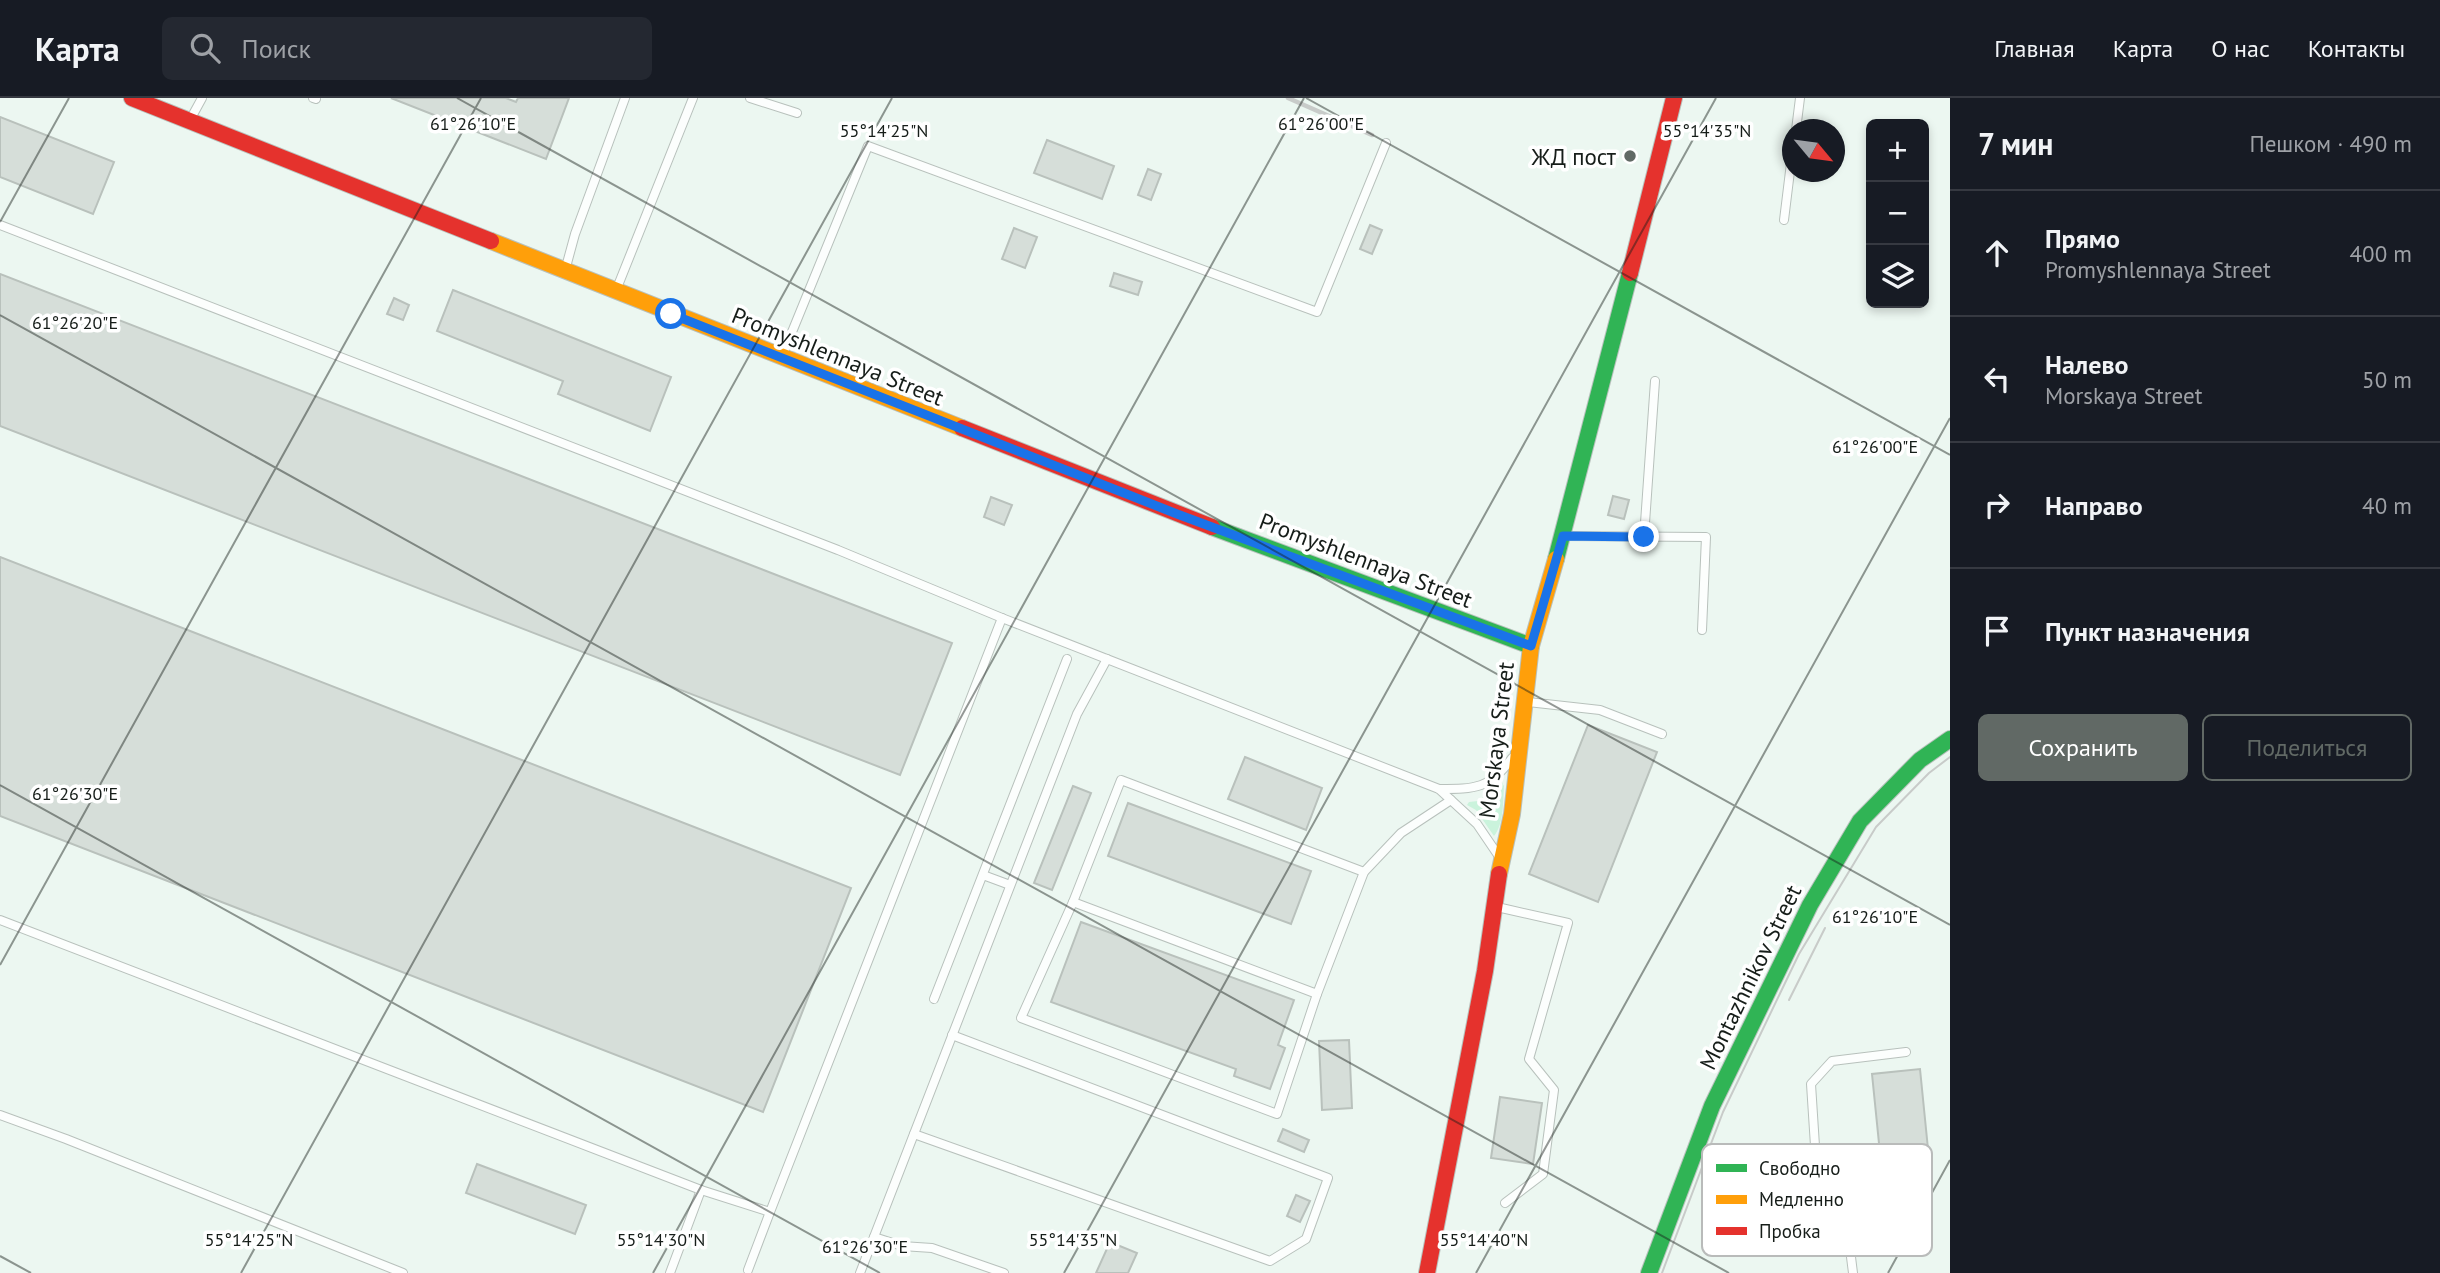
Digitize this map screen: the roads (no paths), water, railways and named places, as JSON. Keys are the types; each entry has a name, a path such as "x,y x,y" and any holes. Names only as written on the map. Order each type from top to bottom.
{"street":[{"name":"Promyshlennaya Street","path":"132,98 1164,509 1531,646"},
{"name":"Morskaya Street","path":"1427,1273 1485,971 1501,859 1512,814 1531,646 1563,536 1674,98"},
{"name":"Montazhnikov Street","path":"1648,1273 1712,1106 1810,905 1860,821 1920,760 1950,739"}],"lane":[{"path":"190,120 202,98"},
{"path":"565,269 575,234 625,98"},
{"path":"616,291 693,98"},
{"path":"750,98 797,113"},
{"path":"1797,119 1800,98"},
{"path":"781,358 868,146 1317,312 1386,143"},
{"path":"1784,220 1789,182"},
{"path":"0,225 838,550 1002,618 1439,789 1477,824 1501,859"},
{"path":"1644,537 1655,381"},
{"path":"1563,536 1706,537 1702,630"},
{"path":"748,1270 1002,618"},
{"path":"934,999 1068,659"},
{"path":"860,1273 1077,714 1107,659"},
{"path":"1525,702 1600,709 1662,734"},
{"path":"1439,789 1476,789 1501,773 1519,748"},
{"path":"1364,872 1121,780 1073,902 1021,1018 1276,1114 1317,994 1364,872 1401,833 1451,800"},
{"path":"983,875 1010,885"},
{"path":"1073,902 1317,994"},
{"path":"1494,907 1568,923 1529,1059 1554,1090 1543,1174 1505,1203"},
{"path":"0,920 701,1190 770,1212"},
{"path":"914,1134 1270,1261 1306,1239 1328,1178 952,1035"},
{"path":"1814,1144 1811,1084 1832,1061 1906,1052"},
{"path":"0,1115 403,1273"},
{"path":"670,1273 701,1190"},
{"path":"874,1237 902,1246 932,1248 1004,1273"}],"tram line":[{"path":"1711,1144 1723,1112 1799,954 1876,827 1929,773 1950,757"},
{"path":"1789,1000 1825,928"},
{"path":"1662,1273 1702,1167"}],"railway":[{"path":"1288,98 1372,135"}],"place":[{"name":"ЖД пост","path":"1630,156"}]}
